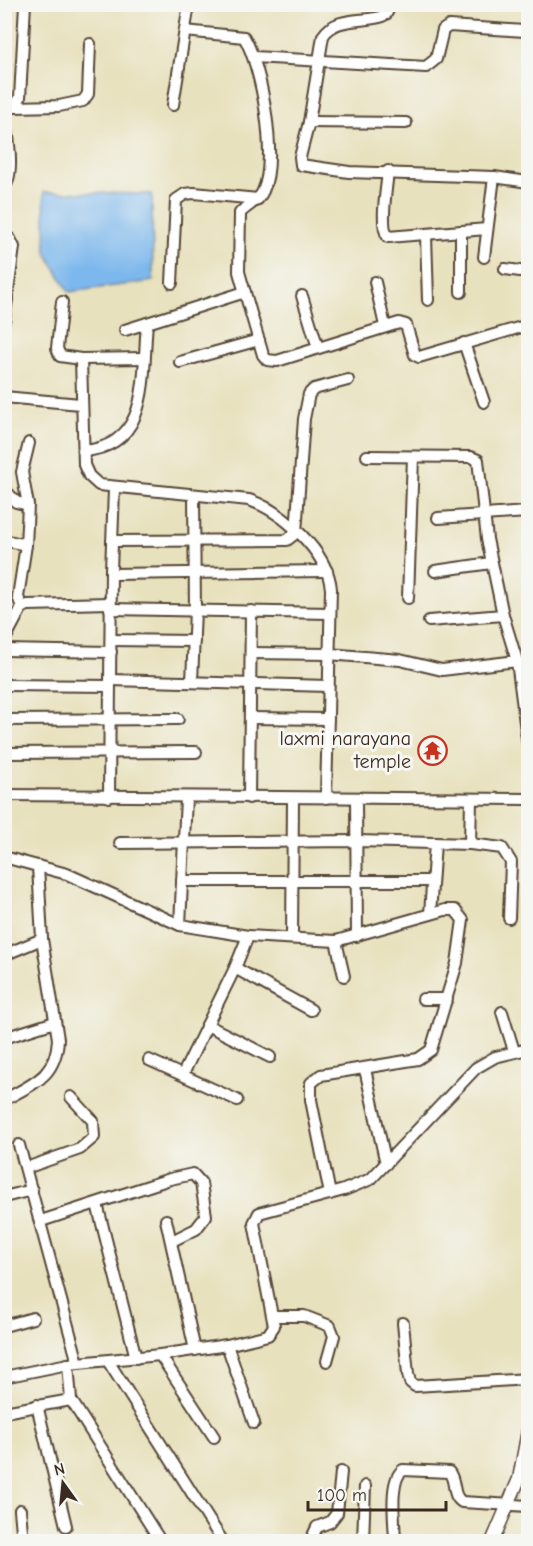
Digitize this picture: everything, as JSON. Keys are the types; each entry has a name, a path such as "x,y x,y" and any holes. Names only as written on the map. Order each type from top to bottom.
{"street":[{"path":"4,187 9,181 10,169 8,110 20,98 22,82 25,4"},
{"path":"173,105 189,4"},
{"path":"391,4 386,14 380,17 338,22 328,28 322,36 309,122 300,162 305,168 349,172 388,171 494,177 527,182"},
{"path":"254,57 426,67 436,59 442,30 449,26 525,31"},
{"path":"185,31 244,37 254,57 270,141 271,158 266,185 258,199 240,213 239,272 263,356 272,362 385,326 406,325 415,355 419,357 528,325"},
{"path":"8,110 59,106 83,101 88,94 90,44"},
{"path":"309,122 406,123"},
{"path":"388,171 384,232 394,238 487,229"},
{"path":"484,257 494,177"},
{"path":"172,283 176,200 185,194 194,193 258,199"},
{"path":"460,292 461,231"},
{"path":"426,235 428,300"},
{"path":"4,237 10,239 14,247 4,321"},
{"path":"505,270 528,272"},
{"path":"375,282 385,326"},
{"path":"125,330 245,292"},
{"path":"302,296 318,348"},
{"path":"62,302 57,353 63,357 81,359 144,358"},
{"path":"83,451 106,448 116,441 140,408 147,323"},
{"path":"180,362 259,340"},
{"path":"464,343 484,402"},
{"path":"81,359 80,404 83,451 89,476 99,485 114,489 249,500 267,506 321,558 331,589 326,798"},
{"path":"112,541 287,540 296,532 304,419 309,394 314,389 348,380"},
{"path":"4,397 80,404"},
{"path":"4,641 22,607 18,597 26,545 28,505 22,461 29,443"},
{"path":"367,456 471,457 477,460 491,563 517,661 528,746"},
{"path":"408,598 413,458"},
{"path":"4,489 16,502 28,505"},
{"path":"109,797 110,606 114,489"},
{"path":"192,682 195,610 194,495"},
{"path":"438,518 528,512"},
{"path":"4,540 26,545"},
{"path":"435,571 491,563"},
{"path":"111,574 327,571"},
{"path":"22,607 36,604 330,613"},
{"path":"249,798 251,611"},
{"path":"429,621 503,615"},
{"path":"111,640 194,641"},
{"path":"4,650 111,652"},
{"path":"251,653 329,654 400,660 442,670 517,661"},
{"path":"4,685 192,682 328,686"},
{"path":"250,718 328,718"},
{"path":"4,720 178,719"},
{"path":"4,753 196,752"},
{"path":"4,795 528,799"},
{"path":"180,925 186,798"},
{"path":"292,938 293,798"},
{"path":"356,798 357,936"},
{"path":"470,844 471,800"},
{"path":"120,843 358,841 470,844 502,848 508,854 511,862 509,918"},
{"path":"430,914 435,843"},
{"path":"4,857 66,874 180,925 248,936 336,941 430,914 455,910 463,920 457,963 431,1050 425,1056 365,1069 321,1075 311,1083 311,1100 330,1194"},
{"path":"4,1100 43,1079 51,1068 57,1051 55,1022 42,939 38,866"},
{"path":"182,881 358,883 432,881"},
{"path":"183,1074 235,968 248,936"},
{"path":"4,955 42,939"},
{"path":"336,941 344,976"},
{"path":"235,968 311,1010"},
{"path":"423,999 447,999"},
{"path":"502,1012 514,1051"},
{"path":"4,1038 55,1022"},
{"path":"207,1025 270,1057"},
{"path":"4,1377 73,1364 227,1345 268,1335 274,1326 273,1316 254,1223 255,1216 264,1210 360,1185 380,1172 476,1068 514,1051 528,1049"},
{"path":"149,1060 237,1100"},
{"path":"365,1069 386,1164"},
{"path":"26,1168 81,1149 94,1137 93,1121 71,1096"},
{"path":"19,1145 41,1221 73,1364 71,1400 161,1542"},
{"path":"41,1221 170,1179 194,1174 201,1183 206,1216 196,1229 172,1241"},
{"path":"4,1197 32,1190"},
{"path":"97,1204 136,1358"},
{"path":"166,1220 195,1350"},
{"path":"273,1316 304,1316 330,1326 334,1336 327,1361"},
{"path":"4,1326 33,1318"},
{"path":"403,1323 408,1374 410,1382 415,1386 528,1379"},
{"path":"227,1345 254,1423"},
{"path":"160,1355 214,1437"},
{"path":"108,1361 223,1542"},
{"path":"4,1412 71,1400"},
{"path":"37,1405 66,1526"},
{"path":"492,1542 519,1479 528,1438"},
{"path":"395,1542 394,1485 398,1473 403,1470 449,1472 453,1476 454,1495 462,1502 528,1506"},
{"path":"310,1542 317,1527 330,1522 338,1513 341,1472"},
{"path":"363,1542 365,1486"},
{"path":"20,1510 23,1542"}],"water":[{"path":"44,192 152,194 153,281 69,292 46,252"}],"place":[{"name":"laxmi narayana temple","path":"432,750"}]}
